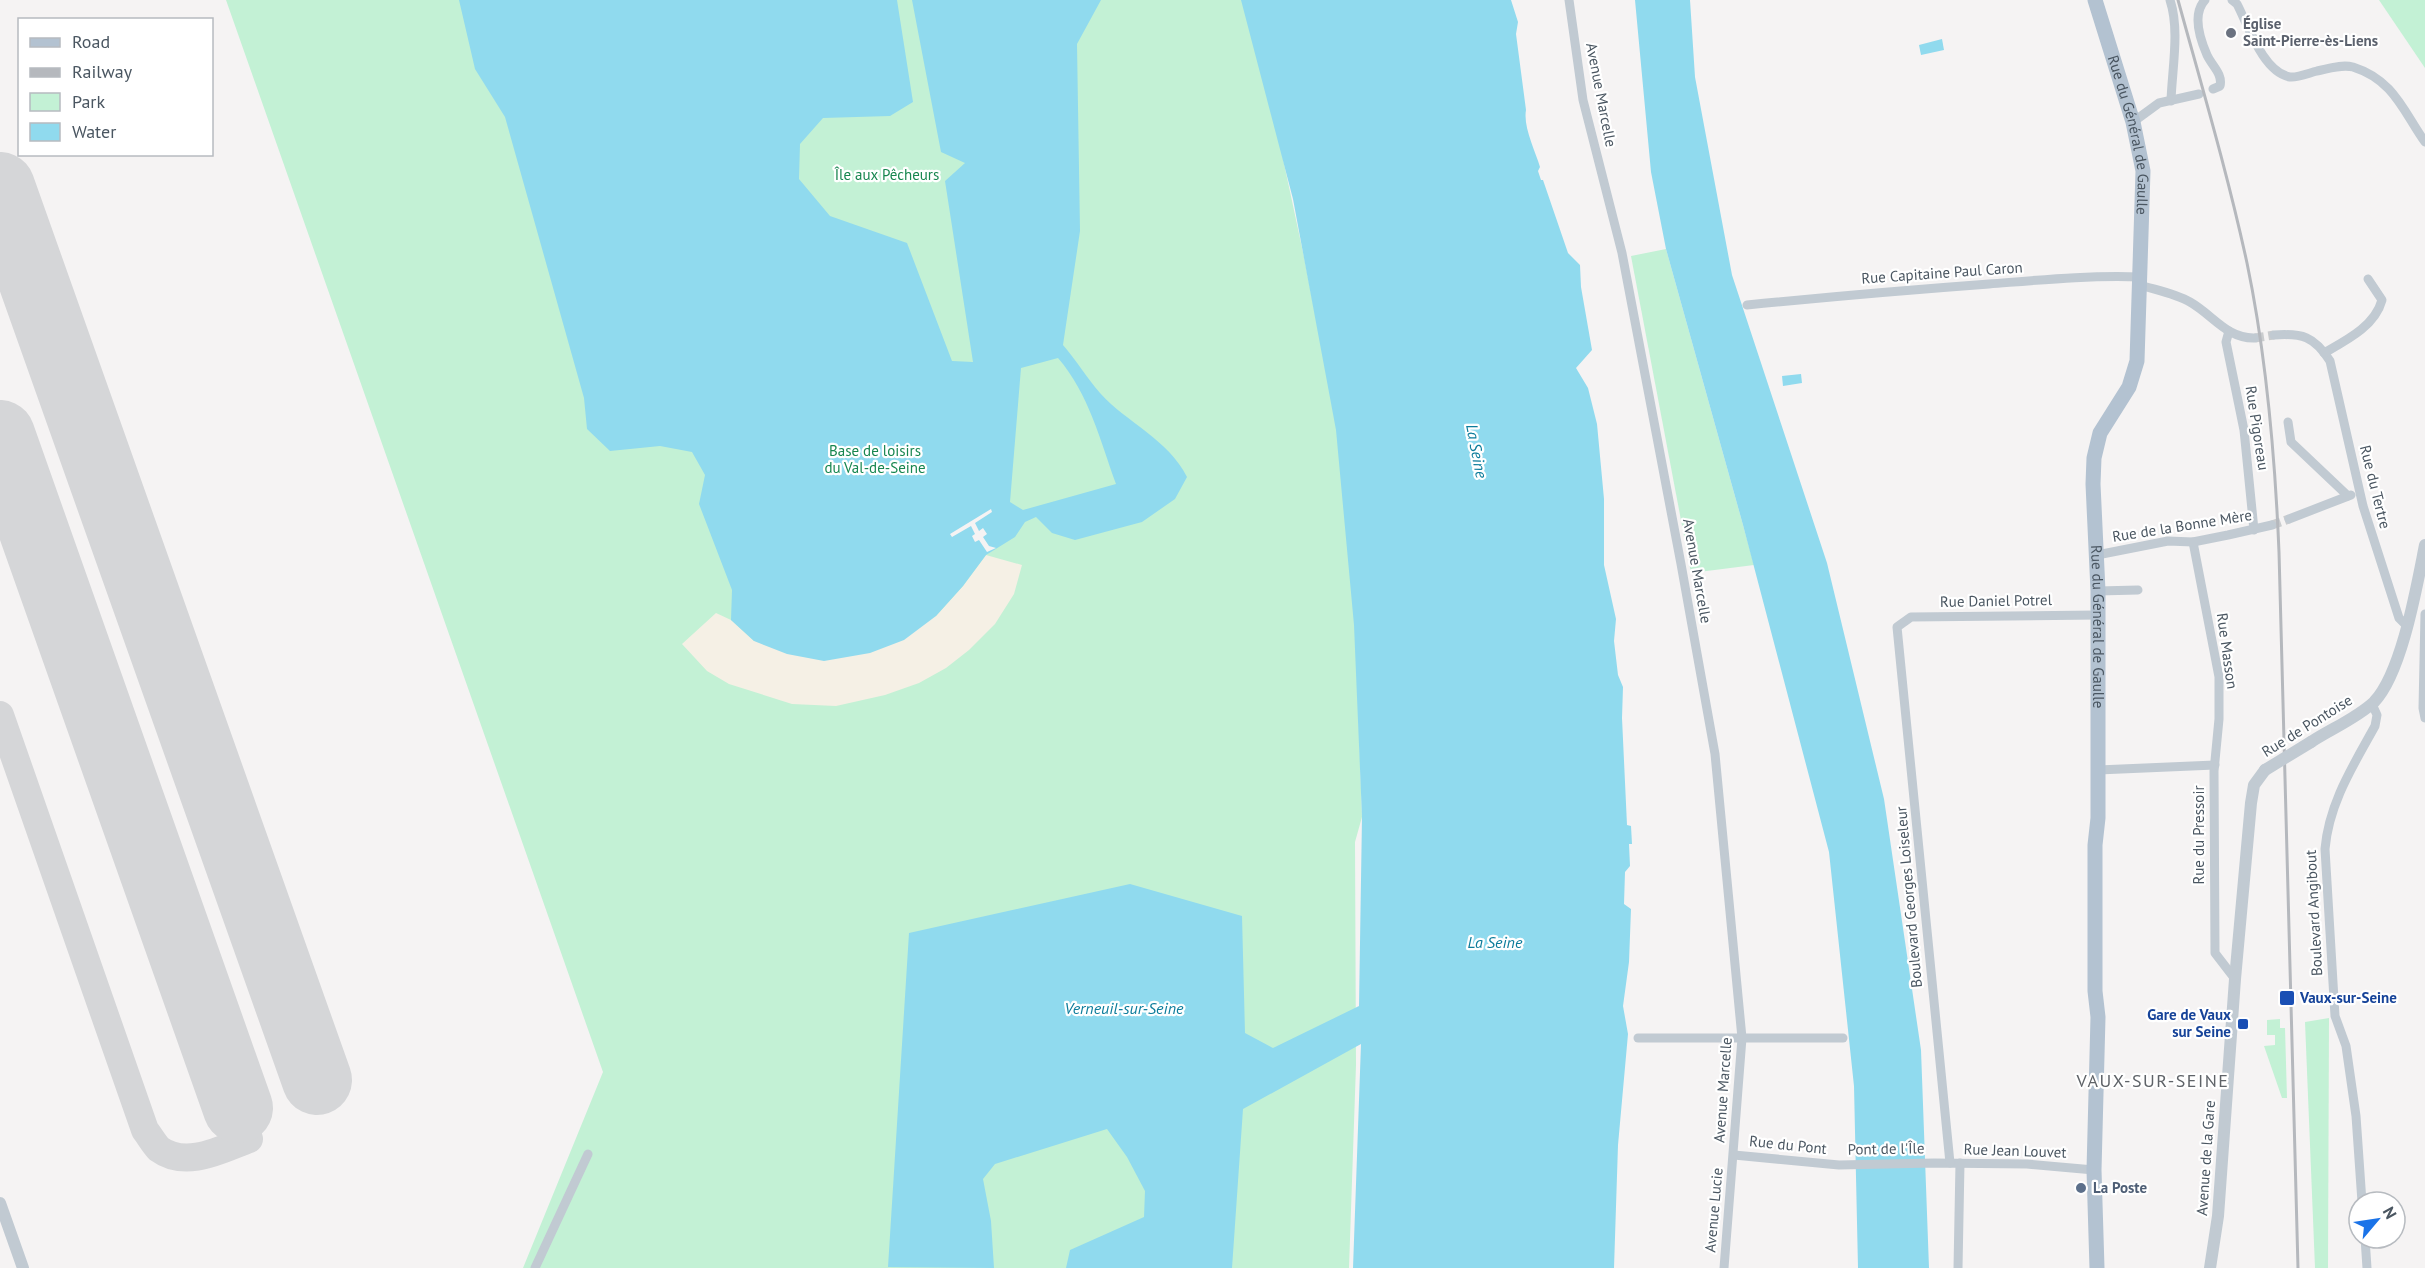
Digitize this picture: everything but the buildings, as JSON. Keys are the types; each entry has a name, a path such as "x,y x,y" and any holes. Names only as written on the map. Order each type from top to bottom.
{"main road":[{"name":"Rue du Général de Gaulle","path":"2095,0 2133,122 2143,171 2137,361 2129,387 2100,433 2094,458 2098,591 2098,818 2095,845 2095,991 2098,1017 2094,1170 2097,1268"}],"street":[{"name":"Avenue Marcelle","path":"1569,0 1583,100 1622,253 1682,564 1714,754 1742,1038 1734,1155"},
{"path":"2170,0 2173,8 2174,32 2171,101"},
{"path":"2205,0 2197,11 2199,30 2207,56 2220,76 2220,86 2213,89"},
{"path":"2232,0 2237,4 2260,51 2277,71 2292,78 2334,67 2352,67 2388,87 2401,101 2425,142"},
{"path":"2133,122 2159,103 2199,94"},
{"name":"Rue Capitaine Paul Caron","path":"1747,306 1877,292 2108,276 2141,281"},
{"path":"2274,335 2305,336 2316,343 2324,353 2350,339 2379,312 2382,300 2368,279"},
{"path":"2141,281 2190,302 2229,332 2243,338 2255,338"},
{"name":"Rue Pigoreau","path":"2229,332 2226,342 2244,430 2254,530"},
{"name":"Rue du Tertre","path":"2324,353 2333,374 2360,492 2392,598 2399,618 2406,625"},
{"path":"2288,422 2291,442 2348,496"},
{"path":"2289,519 2360,492"},
{"name":"Rue de la Bonne Mère","path":"2097,555 2168,541 2193,542 2272,525"},
{"name":"Rue Masson","path":"2193,542 2219,677 2219,719 2215,765"},
{"name":"Rue de Pontoise","path":"2235,979 2252,790 2265,770 2372,704 2389,680 2423,572 2425,545"},
{"path":"2098,591 2138,590"},
{"path":"2425,614 2422,708 2425,718"},
{"name":"Rue Daniel Potrel","path":"1897,627 1911,617 2098,615"},
{"name":"Boulevard Georges Loiseleur","path":"1897,627 1955,1163 1958,1268"},
{"name":"Boulevard Angibout","path":"2361,1190 2353,1093 2346,1046 2336,1016 2325,849 2326,833 2335,802 2375,726 2377,715 2372,704"},
{"name":"Rue du Pressoir","path":"2098,770 2215,765 2215,952 2235,979"},
{"name":"Avenue de la Gare","path":"2210,1268 2218,1216 2235,979"},
{"path":"1638,1038 1843,1038"},
{"path":"535,1268 588,1154"},
{"name":"Rue du Pont","path":"1734,1155 1839,1165"},
{"name":"Avenue Lucie","path":"1724,1268 1734,1155"},
{"name":"Rue Jean Louvet","path":"1934,1162 2027,1164 2094,1170"},
{"name":"Pont de l'Île","path":"1839,1165 1934,1162"},
{"path":"0,1203 23,1268"},
{"path":"2365,1250 2367,1268"}],"green space":[{"name":"Base de loisirs du Val-de-Seine","path":"226,0 1249,0 1304,257 1351,499 1362,817 1355,842 1356,1065 1349,1268 523,1268 603,1072"},
{"path":"2379,0 2425,0 2425,68"},
{"path":"1666,249 1754,565 1691,573 1631,256"},
{"path":"2329,1018 2328,1268 2315,1268 2305,1022"},
{"path":"2280,1019 2280,1028 2285,1028 2287,1098 2282,1098 2264,1046 2275,1045 2275,1035 2267,1035 2267,1020"}],"sand":[{"path":"986,555 1022,565 1014,594 995,624 969,650 946,668 919,683 885,695 836,706 792,704 729,684 707,671 682,644 716,613 731,620 754,641 936,616 963,586"}],"water":[{"path":"459,0 897,0 913,102 890,116 823,118 800,144 799,179 830,216 907,243 952,361 973,362 945,181 965,163 941,152 912,0 1101,0 1077,44 1080,231 1063,345 1100,393 1158,442 1179,464 1187,477 1175,499 1142,522 1075,540 1052,533 1036,517 1025,522 1015,537 986,555 963,586 936,616 904,640 870,653 824,661 787,654 754,641 731,620 732,590 699,504 705,475 692,452 660,446 610,451 587,429 584,398 505,117 475,69","holes":["1058,358 1069,372 1093,418 1116,484 1023,510 1010,502 1021,368"]},
{"name":"La Seine","path":"1241,0 1511,0 1518,22 1516,34 1526,117 1528,131 1540,167 1538,171 1568,253 1580,265 1581,287 1592,350 1576,368 1588,388 1597,424 1604,499 1604,565 1616,619 1614,641 1618,675 1623,687 1622,718 1627,825 1631,826 1632,844 1629,844 1630,866 1625,872 1624,904 1631,909 1629,962 1623,1006 1628,1034 1618,1145 1614,1268 1353,1268 1361,1044 1243,1109 1232,1268 1066,1268 1070,1250 1144,1217 1145,1191 1127,1157 1107,1129 995,1164 983,1179 991,1221 994,1268 888,1267 909,933 1130,884 1242,916 1245,1033 1273,1048 1359,1006 1362,817 1354,625 1336,430 1293,199"},
{"path":"1635,0 1690,0 1695,77 1732,275 1827,563 1884,799 1921,1050 1929,1268 1858,1268 1854,1086 1829,852 1743,525 1666,249 1651,172"},
{"path":"1942,39 1944,50 1921,55 1919,45"},
{"path":"1801,374 1802,383 1783,386 1782,376"}],"pier":[{"path":"991,509 992,512 975,523 979,531 983,528 987,534 983,537 989,546 996,548 987,552 979,540 975,542 972,536 975,534 971,526 952,537 950,534"}],"taxiway":[{"path":"0,715 145,1130 159,1149 170,1155 181,1157 204,1155 249,1139 238,1108"}],"runway":[{"path":"0,187 317,1080"},
{"path":"0,435 238,1108"}],"tunnel":[{"path":"2255,338 2274,335"},
{"path":"2272,525 2289,519"}],"railway":[{"path":"2178,0 2240,230 2260,335 2269,407 2279,552 2298,1268"}],"place":[{"name":"Église Saint-Pierre-ès-Liens","path":"2231,33"},
{"name":"Vaux-sur-Seine","path":"2287,998"},
{"name":"Gare de Vaux sur Seine","path":"2243,1024"},
{"name":"La Poste","path":"2081,1188"}],"district":[{"name":"VAUX-SUR-SEINE","path":"2153,1081"}],"park label":[{"name":"Île aux Pêcheurs","path":"887,175"}],"water label":[{"name":"Verneuil-sur-Seine","path":"1124,1008"}]}
